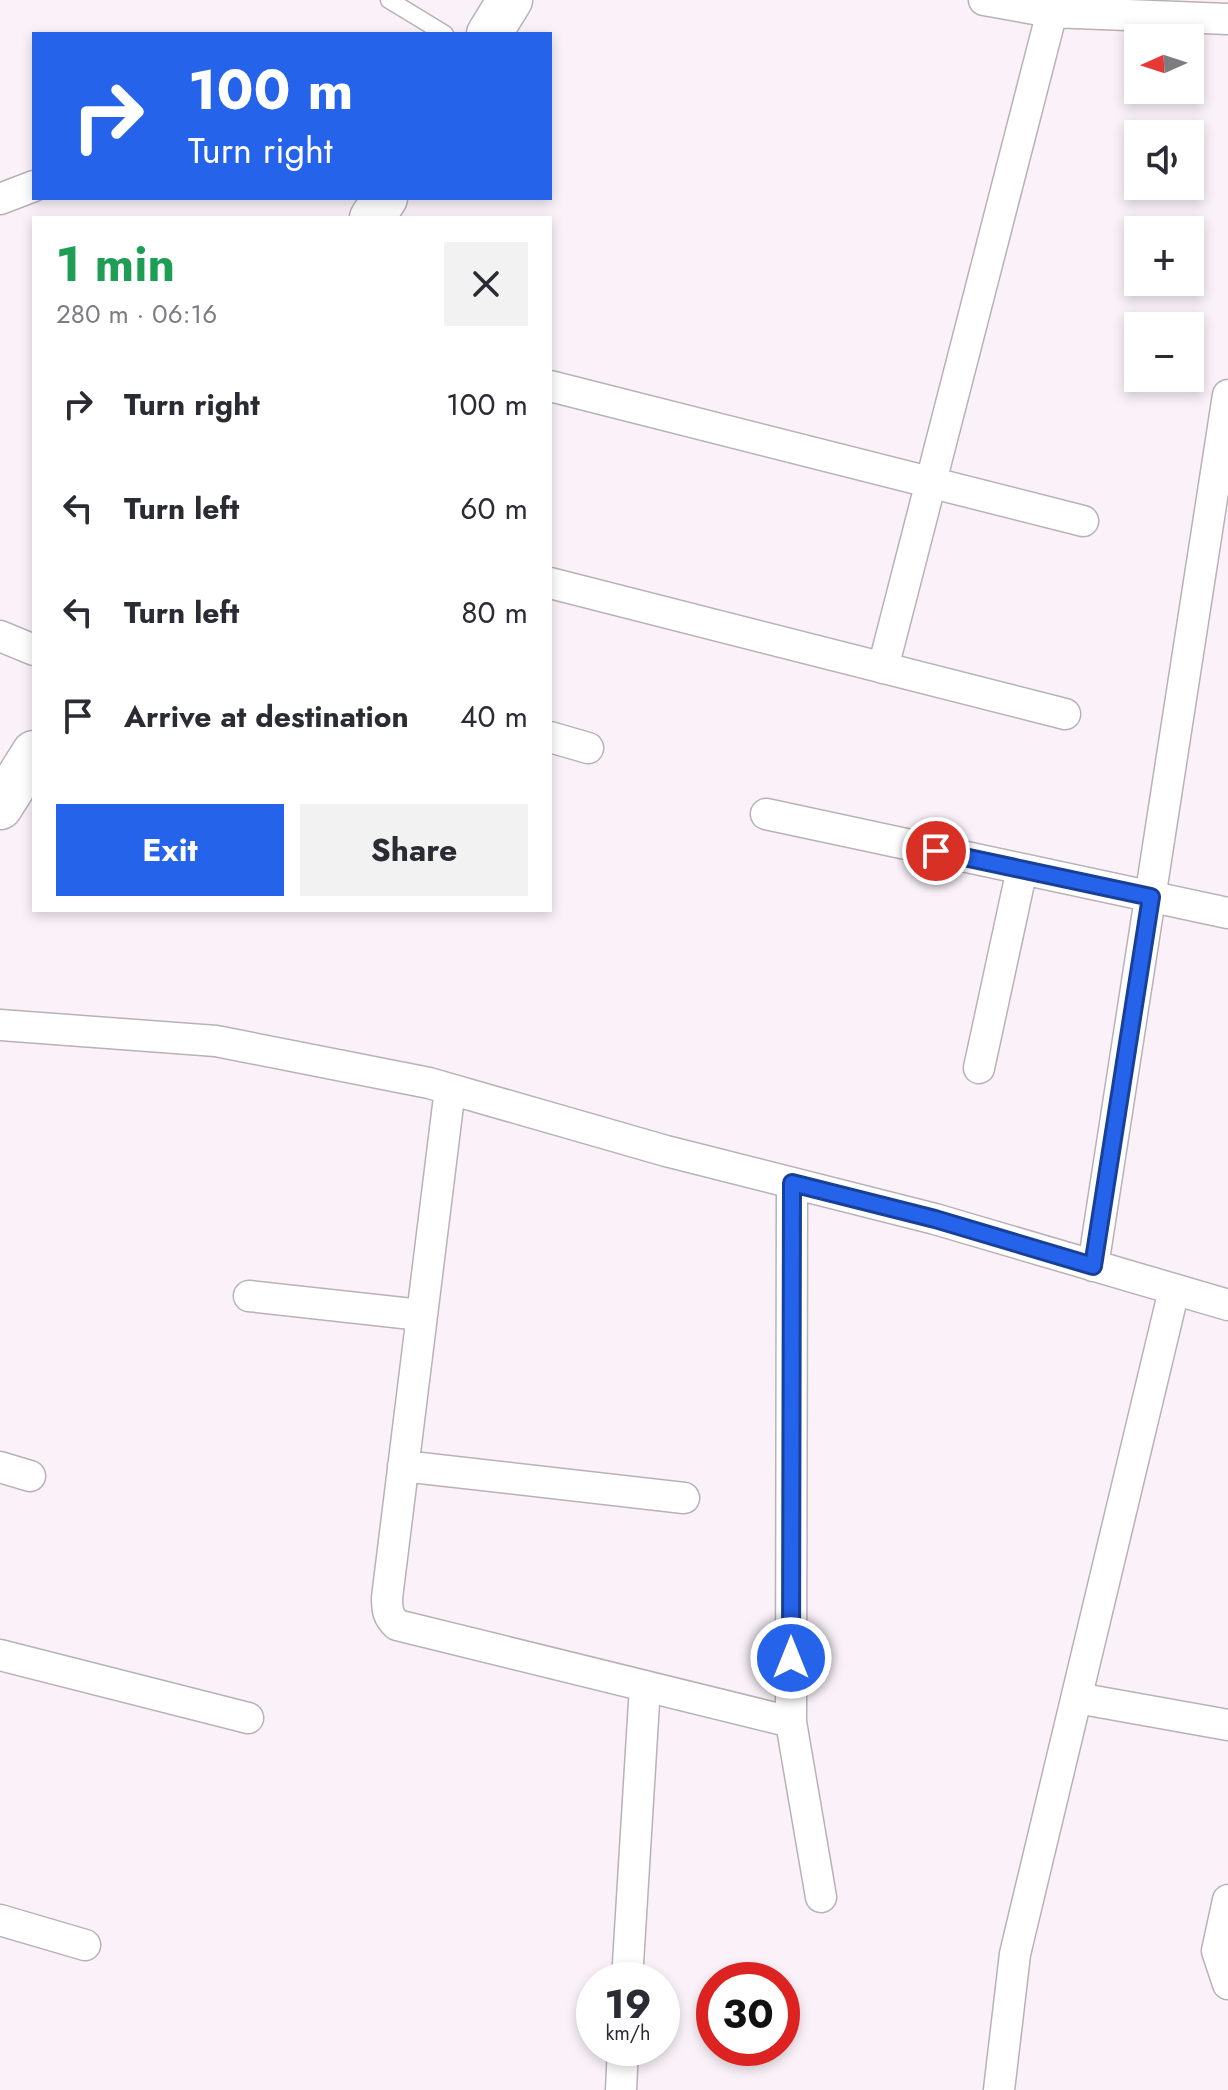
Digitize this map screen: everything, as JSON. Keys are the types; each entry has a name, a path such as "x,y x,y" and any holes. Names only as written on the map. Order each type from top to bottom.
{"highway":[{"path":"490,32 510,0"},
{"path":"0,807 32,756"}],"street":[{"path":"984,0 1228,19"},
{"path":"883,668 1053,6"},
{"path":"0,199 32,187"},
{"path":"552,387 1083,521"},
{"path":"1093,1266 1228,395"},
{"path":"552,584 1065,714"},
{"path":"0,636 32,649"},
{"path":"552,738 588,748"},
{"path":"766,814 1228,913"},
{"path":"979,1068 1022,869"},
{"path":"0,1025 216,1041 450,1089 666,1151 935,1219 1228,1305"},
{"path":"450,1089 387,1598 391,1620 397,1625 791,1722"},
{"path":"792,1183 791,1722 821,1897"},
{"path":"999,2090 1015,1954 1174,1290"},
{"path":"249,1296 421,1315"},
{"path":"403,1466 684,1498"},
{"path":"0,1467 30,1476"},
{"path":"0,1655 248,1718"},
{"path":"628,1962 645,1686"},
{"path":"1077,1698 1228,1725"},
{"path":"1228,1900 1217,1951 1228,1984"},
{"path":"0,1920 85,1945"},
{"path":"621,2090 622,2066"}],"lane":[{"path":"389,0 442,32"}],"route":[{"path":"791,1658 792,1183 935,1219 1093,1266 1151,897 936,851"}]}
